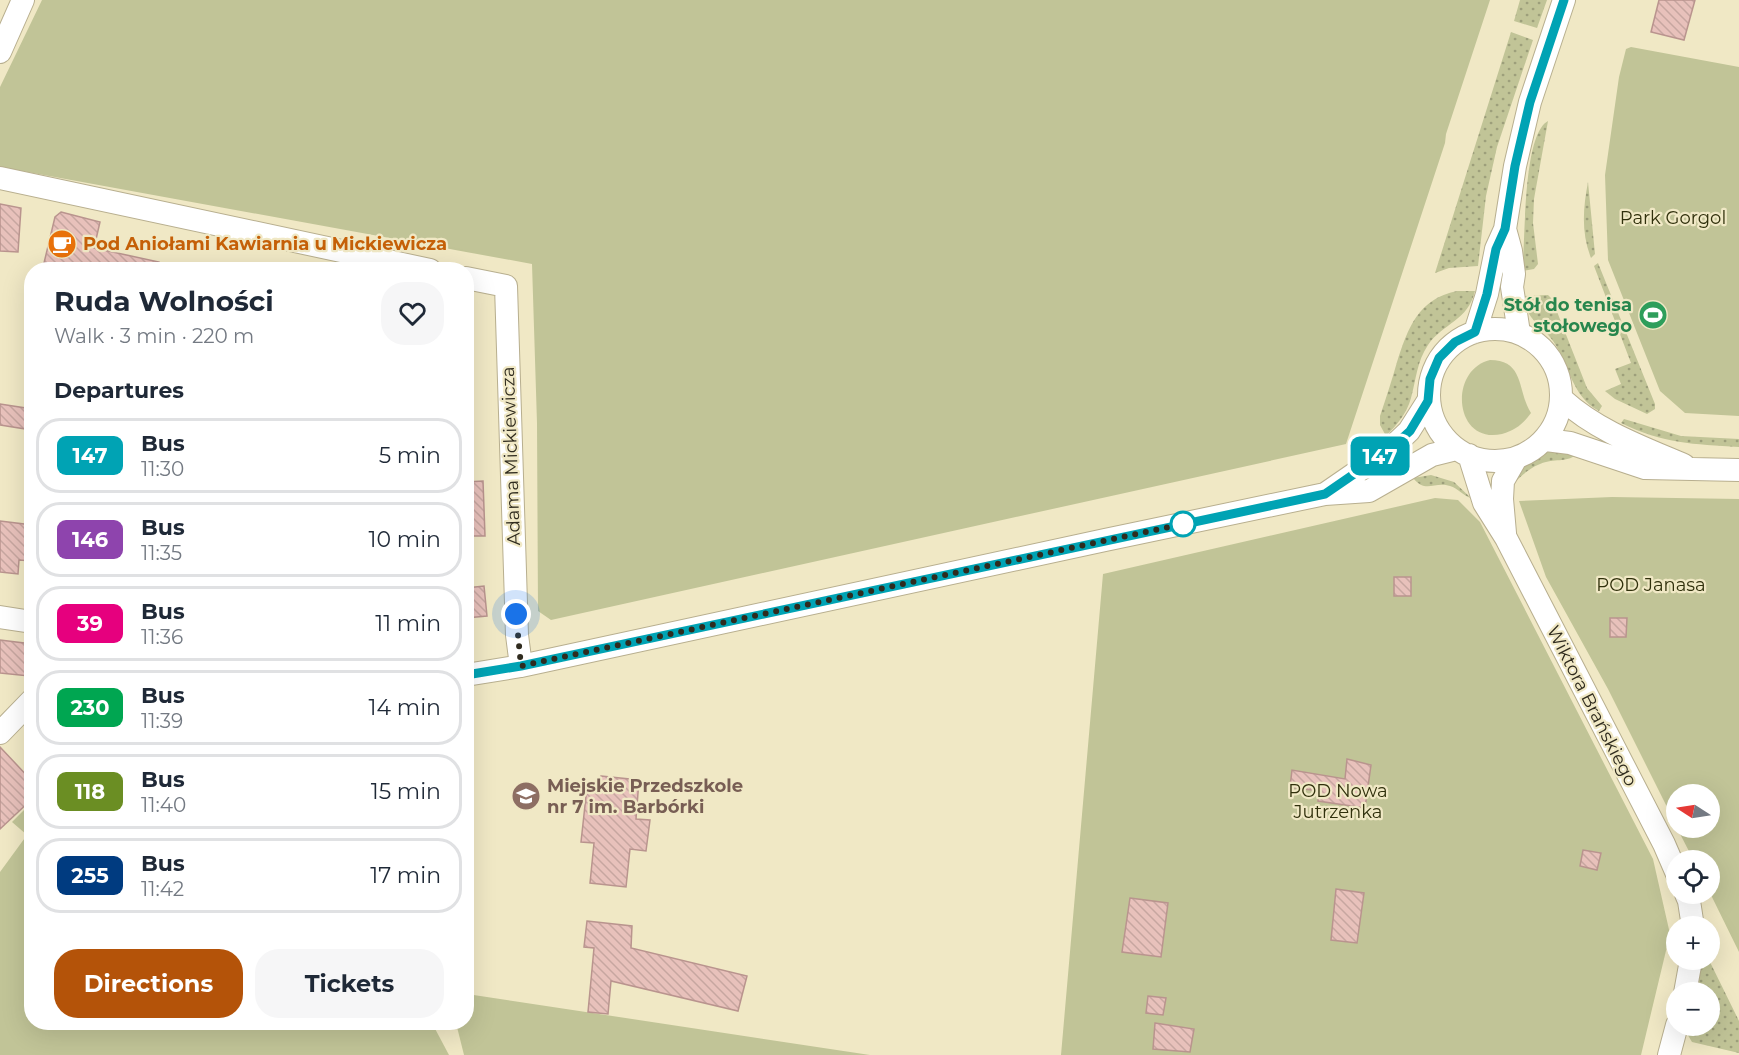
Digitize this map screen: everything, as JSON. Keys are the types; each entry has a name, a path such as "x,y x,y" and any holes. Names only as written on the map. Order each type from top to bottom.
{"street":[{"path":"0,52 23,0"},
{"path":"1475,332 1487,294 1496,249 1505,229 1515,166 1530,102 1564,0"},
{"path":"0,178 393,262"},
{"path":"1505,229 1511,251 1514,274 1512,286 1519,333"},
{"name":"Adama Mickiewicza","path":"474,280 506,286 516,625 521,666"},
{"path":"1462,452 1433,423 1428,401 1430,379 1439,358 1455,342 1475,332 1497,329 1519,333 1538,345 1552,361 1563,399 1576,411 1610,433 1694,469"},
{"path":"474,674 521,666 1325,494 1369,491 1432,455 1462,452 1492,462 1515,460 1526,456 1546,440 1555,425 1563,399"},
{"path":"1325,494 1389,450 1410,431 1428,401"},
{"path":"1546,440 1570,443 1645,468 1739,470"},
{"name":"Wiktora Brańskiego","path":"1462,452 1484,503 1506,538 1667,850"},
{"name":"Wiktora Brańskiego","path":"1506,538 1502,499 1503,481 1515,460"},
{"path":"0,617 24,621"},
{"path":"0,733 24,708"},
{"path":"1675,1054 1676,1036"}],"green space":[{"path":"42,0 1490,0 1346,444 551,620 538,611 537,423 532,264 0,167 0,87"},
{"path":"1520,0 1547,0 1537,28 1514,21"},
{"path":"1511,32 1533,40 1497,147 1486,196 1478,266 1449,268 1435,273"},
{"name":"Park Gorgol","path":"1631,47 1739,67 1739,416 1685,413 1660,391 1608,260 1605,175 1619,77 1626,49"},
{"path":"1548,121 1534,199 1533,223 1538,264 1534,269 1522,271 1529,167 1540,130"},
{"path":"1588,182 1595,254 1591,258 1584,220"},
{"path":"1598,263 1655,404 1655,409 1647,414 1615,399 1605,391 1621,384 1615,369 1631,363 1594,266"},
{"path":"1457,291 1475,291 1467,309 1434,338 1424,351 1407,409 1386,436 1380,425 1380,416 1401,350 1411,327 1424,308 1444,295"},
{"path":"1548,295 1552,299 1587,388 1602,406 1599,411 1582,397 1559,350 1532,318 1522,296"},
{"path":"1490,360 1501,361 1515,371 1531,413 1519,426 1502,434 1486,434 1474,428 1466,418 1462,405 1467,377 1476,367"},
{"path":"1624,419 1681,436 1739,439 1739,447 1693,444 1665,439 1621,423"},
{"path":"1547,450 1579,452 1568,459 1537,465 1513,484 1525,462 1534,455"},
{"path":"1431,475 1454,482 1471,498 1456,488 1444,485 1426,486 1413,478"},
{"name":"POD Janasa","path":"1612,497 1739,499 1739,952 1715,904 1720,904 1720,850 1688,850 1682,838 1720,838 1720,784 1666,784 1666,805 1608,689 1546,577 1519,501"},
{"name":"POD Nowa Jutrzenka","path":"1435,498 1458,500 1480,522 1653,859 1666,916 1666,951 1641,1055 1061,1055 1103,574"},
{"path":"24,810 24,832 12,822"},
{"path":"24,839 24,1030 436,1030 449,1055 0,1055 0,872"},
{"path":"1699,970 1714,970 1720,982 1697,982"},
{"path":"1720,982 1739,1021 1739,1053 1692,1042 1688,1036 1720,1036"},
{"path":"474,995 870,1055 464,1055 458,1030 474,1030"}],"building":[{"path":"1659,0 1695,0 1684,40 1651,32"},
{"path":"0,204 21,208 18,252 0,251"},
{"path":"61,212 100,222 94,248 159,262 44,262 55,217"},
{"path":"0,404 24,408 24,429 0,425"},
{"path":"483,481 485,536 474,536 474,482"},
{"path":"0,521 24,524 24,560 19,560 18,574 0,572"},
{"path":"1394,577 1411,577 1411,596 1394,596"},
{"path":"484,586 487,616 474,617 474,587"},
{"path":"1610,618 1627,618 1626,637 1610,637"},
{"path":"0,640 24,643 24,675 0,673"},
{"path":"0,747 24,772 24,806 0,829"},
{"path":"1347,759 1371,765 1365,808 1318,801 1319,791 1290,787 1292,770 1345,779"},
{"path":"601,776 639,780 636,819 650,820 646,851 630,849 626,887 590,883 594,843 581,842 587,787 600,789"},
{"path":"1583,850 1601,853 1597,870 1580,866"},
{"path":"1336,889 1364,893 1357,943 1331,940"},
{"path":"1130,898 1168,903 1161,957 1122,952"},
{"path":"587,921 632,926 631,948 747,976 738,1011 611,981 608,1014 588,1012 594,948 584,947"},
{"path":"1148,996 1166,998 1163,1015 1146,1013"},
{"path":"1155,1023 1194,1029 1190,1052 1153,1049"}],"bus line":[{"name":"147","path":"474,674 521,666 1325,494 1389,450 1410,431 1428,401 1430,379 1439,358 1455,342 1475,332 1487,294 1496,249 1505,229 1515,166 1530,102 1564,0"}],"place":[{"name":"Pod Aniołami Kawiarnia u Mickiewicza","path":"62,244"},
{"name":"Stół do tenisa stołowego","path":"1653,315"},
{"name":"Miejskie Przedszkole nr 7 im. Barbórki","path":"526,796"}],"route":[{"path":"516,614 521,666 1183,524"}]}
